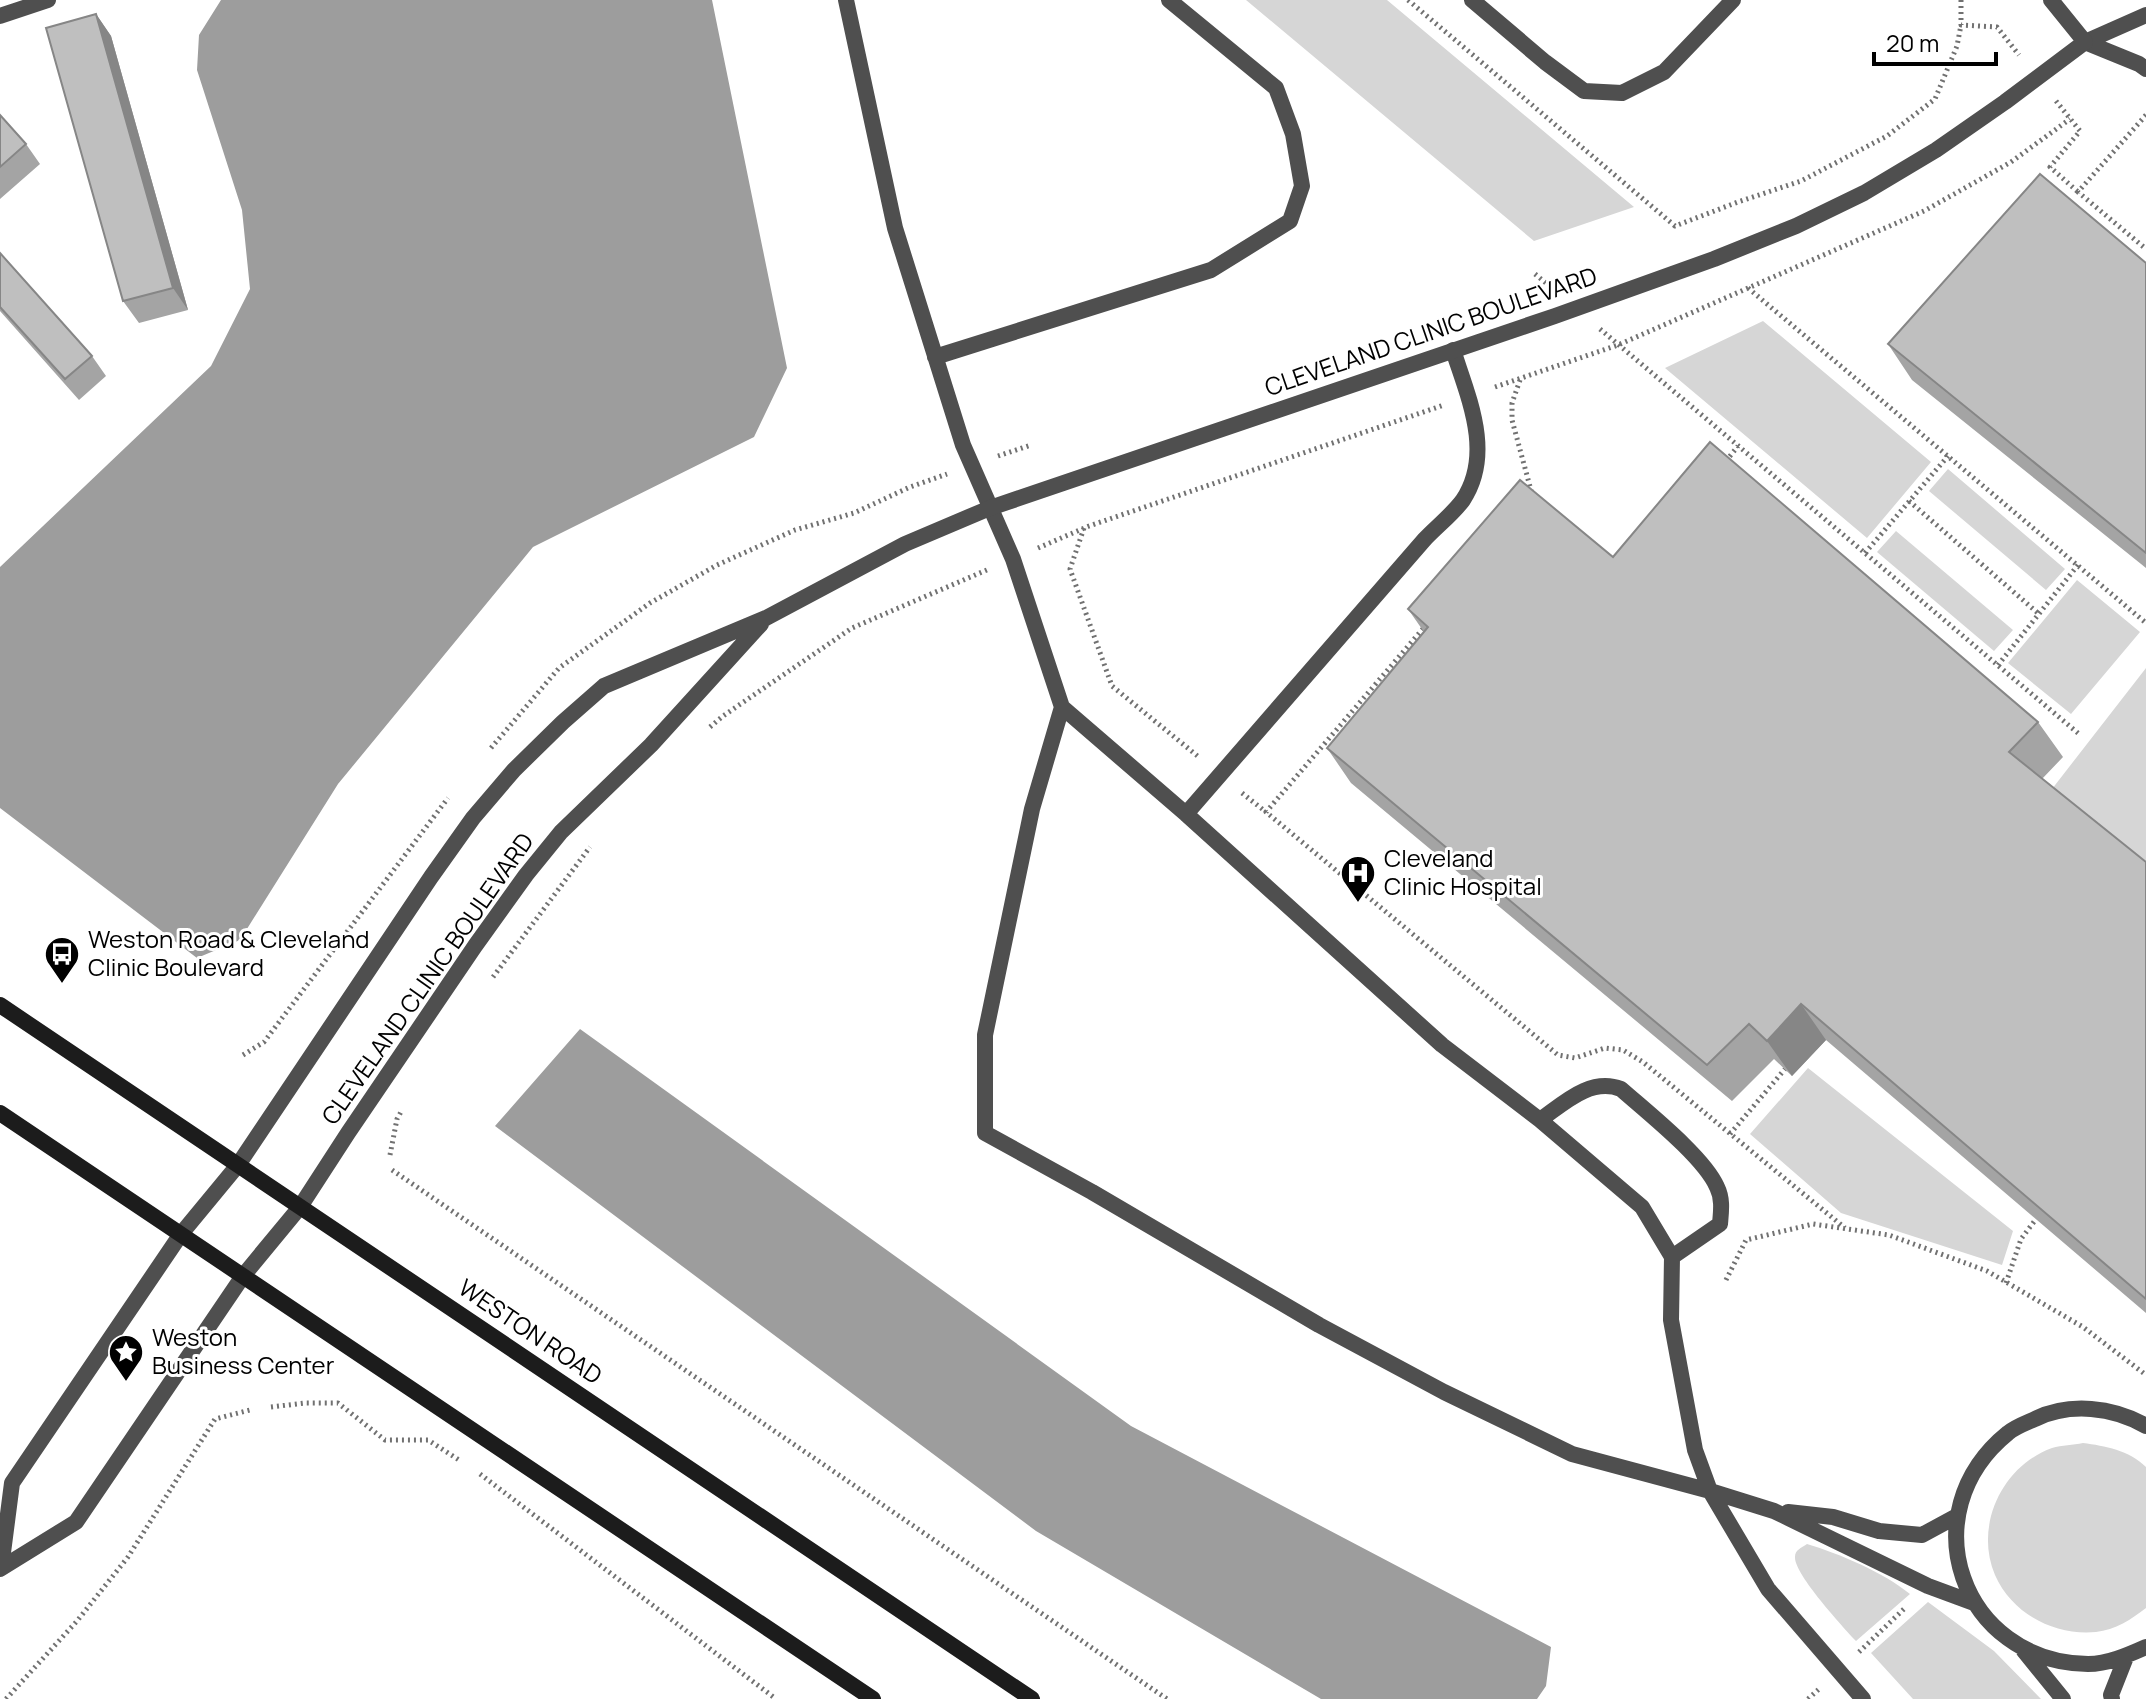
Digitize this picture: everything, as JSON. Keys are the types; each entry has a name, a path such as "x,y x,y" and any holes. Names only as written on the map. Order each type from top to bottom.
{"main road":[{"name":"WESTON ROAD","path":"0,1005 1032,1699"},
{"path":"0,1113 873,1699"}],"street":[{"path":"0,16 48,0"},
{"path":"846,0 895,228 963,445 1013,559 1062,707 1186,814 1442,1045 1540,1120 1642,1207 1672,1257 1671,1320 1695,1450 1710,1491 1768,1589 1863,1699"},
{"path":"935,357 1211,270 1290,221 1302,186 1293,134 1276,88 1169,0"},
{"path":"1472,0 1584,91 1622,93 1664,72 1733,0"},
{"path":"2051,0 2085,42 2146,69"},
{"name":"CLEVELAND CLINIC BOULEVARD","path":"0,1569 12,1483 181,1234 238,1165 473,818 514,770 604,686 766,618 905,544 990,508 1576,308 1796,226 1864,193 1936,150 2085,42 2146,15"},
{"path":"1186,814 1424,540 1463,500 1475,471 1477,425 1453,350"},
{"name":"CLEVELAND CLINIC BOULEVARD","path":"0,1569 76,1522 243,1276 300,1207 449,983 526,875 561,832 651,745 766,618"},
{"path":"1062,707 1032,809 985,1035 985,1133 1319,1325 1444,1392 1572,1454 1774,1511 1928,1586 1974,1603"},
{"path":"1540,1120 1580,1092 1611,1085 1621,1089 1701,1163 1717,1187 1721,1201 1720,1224 1672,1257"},
{"path":"2063,1699 2021,1647 1995,1628 1974,1603 1962,1576 1956,1546 1957,1516 1965,1487 1980,1460 2010,1431 2047,1413 2089,1408 2130,1417 2146,1426"},
{"path":"1774,1511 1833,1517 1879,1531 1922,1535 1957,1516"},
{"path":"2021,1647 2054,1660 2090,1664 2126,1657 2146,1647"},
{"path":"2112,1699 2126,1657"}],"path":[{"path":"1408,0 1675,226 1801,181 1887,136 1935,99 1957,46 1961,25"},
{"path":"2146,115 2078,192 2146,249"},
{"path":"701,736 723,716 852,628 1084,528 1618,345 1924,211 2011,162 2070,119"},
{"path":"1535,274 2079,734"},
{"path":"1748,288 2146,623"},
{"path":"1520,379 1512,403 1512,420 1534,499"},
{"path":"1718,470 1738,446"},
{"path":"1865,553 1948,456"},
{"path":"1909,501 2039,614"},
{"path":"1084,528 1070,569 1112,686 1558,1055 1575,1058 1605,1048 1623,1050 1643,1062 1845,1228"},
{"path":"1998,665 2078,565"},
{"path":"1266,812 1431,619"},
{"path":"487,985 592,845"},
{"path":"1730,1134 1785,1069"},
{"path":"390,1155 397,1119 403,1108"},
{"path":"392,1170 1167,1699"},
{"path":"2006,1283 2021,1239 2036,1219"},
{"path":"1726,1280 1746,1240 1813,1224 1889,1235 1987,1271 2083,1327 2146,1375"},
{"path":"271,1407 338,1403 385,1440 428,1440 462,1462"},
{"path":"6,1699 77,1621 128,1557 215,1419 250,1410"},
{"path":"474,1469 776,1699"},
{"path":"1808,1699 1928,1586"}],"shaded area":[{"path":"221,0 712,0 787,368 754,437 533,547 338,784 240,940 197,958 0,808 0,567 211,366 250,289 242,210 197,70 199,35"},
{"path":"1246,0 1387,0 1634,207 1534,241"},
{"path":"1763,321 1931,462 1867,538 1665,368"},
{"path":"1948,469 2065,569 2046,590 1929,491"},
{"path":"1896,531 2013,630 1994,651 1877,552"},
{"path":"2077,580 2140,632 2071,714 2008,663"},
{"path":"2146,668 2146,861 2052,789"},
{"path":"580,1029 1131,1426 1551,1647 1546,1686 1537,1699 1321,1699 1036,1531 495,1126"},
{"path":"1808,1068 2013,1231 2002,1265 1841,1213 1750,1134"},
{"path":"2083,1443 2124,1453 2146,1467 2146,1608 2123,1623 2096,1632 2065,1630 2036,1620 2012,1601 2003,1589 1989,1556 1991,1518 2006,1483 2034,1457 2052,1448"},
{"path":"1807,1544 1861,1564 1910,1594 1856,1641 1802,1575 1795,1557 1799,1549"},
{"path":"1928,1602 1994,1651 2041,1699 1913,1699 1871,1653"}],"building":[{"path":"96,14 173,288 123,301 46,28"},
{"path":"0,115 26,144 0,167"},
{"path":"2040,174 2146,263 2146,553 1888,344"},
{"path":"0,253 92,356 65,379 0,307"},
{"path":"1710,442 2038,722 2009,752 2146,862 2146,1299 1801,1004 1767,1041 1749,1024 1707,1065 1327,748 1428,627 1408,609 1520,480 1613,557"}],"place":[{"name":"Cleveland Clinic Hospital","path":"1358,904"},
{"name":"Weston Road & Cleveland Clinic Boulevard","path":"62,985"},
{"name":"Weston Business Center","path":"126,1383"}]}
